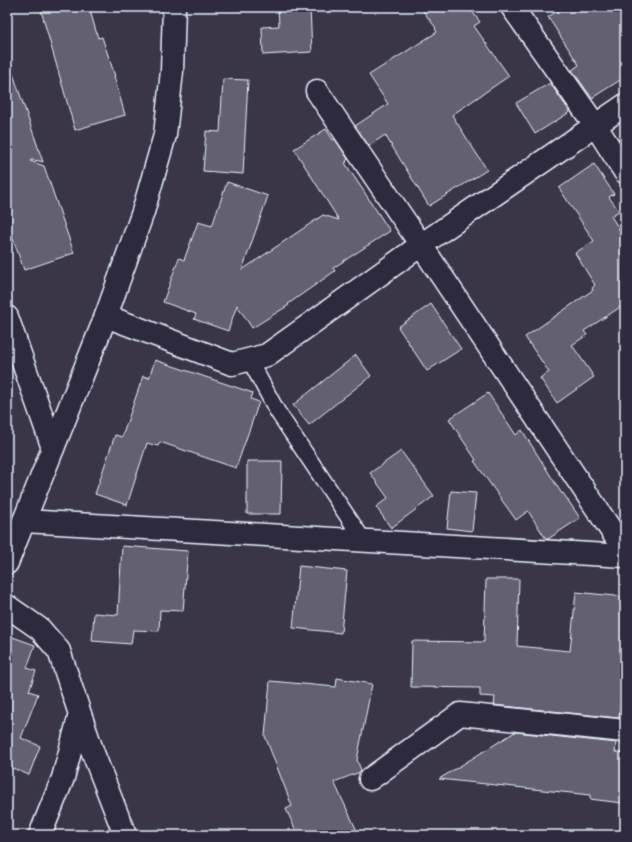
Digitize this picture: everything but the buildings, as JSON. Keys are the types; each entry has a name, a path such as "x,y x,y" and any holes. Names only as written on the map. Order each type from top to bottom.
{"street":[{"path":"7,564 106,316 143,212 165,136 172,71 174,7"},
{"path":"512,7 595,125 625,172"},
{"path":"317,91 625,552"},
{"path":"106,316 232,364 267,355 421,245 625,105"},
{"path":"7,317 53,448"},
{"path":"24,520 625,556"},
{"path":"7,606 40,629 58,651 92,754 125,835"},
{"path":"40,835 64,778 80,714"},
{"path":"370,779 460,714 625,731"}],"lane":[{"path":"250,360 277,412 364,541"}]}
